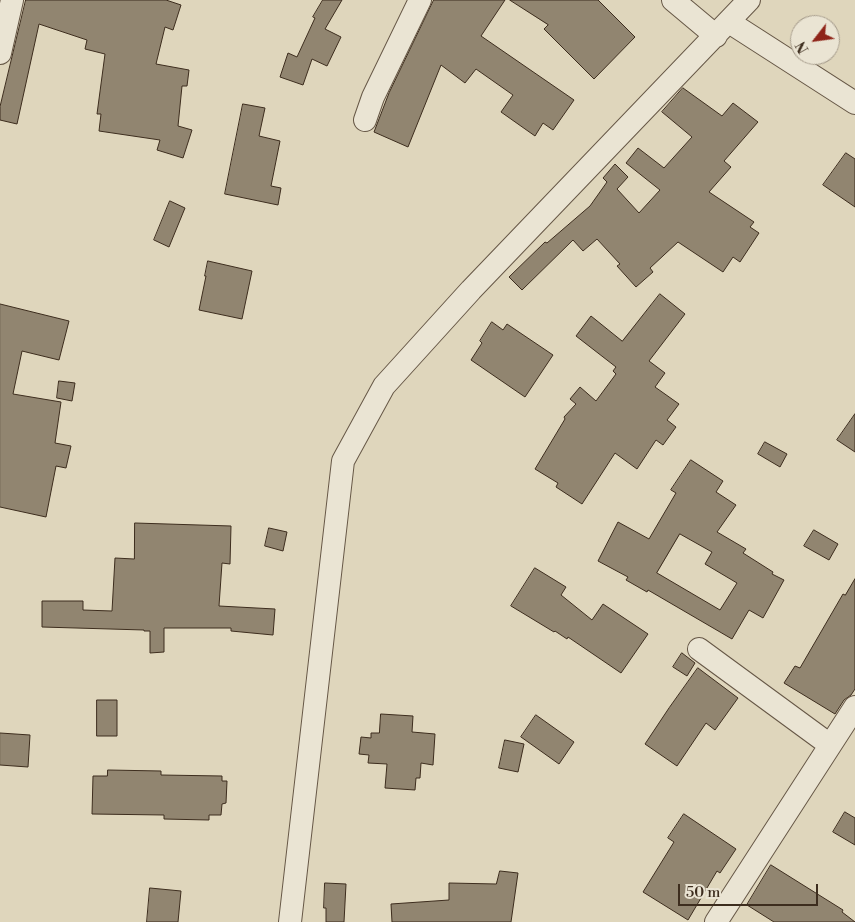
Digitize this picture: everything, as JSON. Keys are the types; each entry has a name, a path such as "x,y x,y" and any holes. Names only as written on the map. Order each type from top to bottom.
{"street":[{"path":"0,53 12,0"},
{"path":"365,120 373,97 420,0"},
{"path":"673,0 855,103"},
{"path":"290,922 343,461 384,386 471,290 749,0"},
{"path":"699,649 830,745"},
{"path":"725,919 855,707"}],"building":[{"path":"26,0 166,0 181,5 173,30 165,27 156,64 189,70 187,86 182,86 178,126 192,130 183,158 157,150 160,140 99,131 101,114 97,114 105,54 85,49 87,40 39,24 17,124 0,120 0,107"},
{"path":"323,0 342,0 325,29 341,37 327,66 312,59 303,85 280,77 288,53 297,57 315,18 313,17"},
{"path":"434,0 505,0 481,36 574,100 553,130 543,123 535,136 501,112 513,95 476,69 465,83 441,65 408,147 374,132 389,93"},
{"path":"510,0 598,0 635,37 594,79 544,29 548,25"},
{"path":"683,88 722,116 733,103 758,122 724,161 731,167 709,192 754,222 750,227 759,233 740,262 733,257 723,272 678,242 650,268 653,272 636,287 617,266 620,264 597,239 583,251 573,240 522,290 509,277 545,242 547,243 590,206 607,182 603,178 615,164 628,177 617,189 639,213 660,190 626,163 638,148 664,168 692,137 662,112"},
{"path":"243,104 265,108 259,136 280,141 271,186 281,188 278,205 225,194"},
{"path":"846,153 855,159 855,207 823,185"},
{"path":"170,201 185,208 169,247 154,240"},
{"path":"208,261 252,271 242,319 199,310"},
{"path":"660,294 685,314 649,361 665,373 655,387 679,404 667,420 676,427 663,445 656,440 637,469 615,453 582,504 556,487 558,483 535,469 565,419 564,417 576,404 570,399 580,387 596,401 616,374 613,371 616,367 576,336 591,316 622,341"},
{"path":"0,304 69,321 59,360 22,351 13,394 61,402 55,443 71,446 66,468 56,466 46,517 0,507"},
{"path":"492,322 503,330 507,324 553,355 525,397 471,360"},
{"path":"59,381 75,383 72,401 57,398"},
{"path":"855,414 855,452 837,440"},
{"path":"765,442 787,454 780,467 758,454"},
{"path":"691,460 723,481 716,492 736,505 717,532 746,549 743,553 773,572 772,574 784,580 763,618 749,610 732,639 648,590 647,592 626,580 628,577 598,561 618,522 649,539 676,493 671,490","holes":["680,534 712,552 705,564 737,583 720,610 657,573"]},
{"path":"135,523 231,526 230,564 222,563 219,606 275,609 273,635 231,631 231,628 164,628 164,652 150,653 150,631 42,627 42,601 83,601 83,610 112,611 115,558 134,559"},
{"path":"269,528 287,532 283,551 265,546"},
{"path":"814,530 838,544 829,560 804,546"},
{"path":"535,568 566,587 561,595 592,620 603,604 648,634 621,673 568,637 567,639 554,632 511,606"},
{"path":"855,579 855,689 844,700 835,714 784,683 795,666 800,668 843,594 845,595"},
{"path":"682,653 695,663 687,676 673,667"},
{"path":"698,668 738,698 715,730 706,723 677,766 645,744"},
{"path":"97,700 117,700 117,736 97,736"},
{"path":"381,714 413,716 412,732 435,734 433,765 421,763 420,778 416,778 415,790 385,788 387,764 368,763 369,755 359,754 361,737 371,738 371,733 379,733"},
{"path":"536,715 574,742 559,764 521,737"},
{"path":"0,733 30,735 28,767 0,765"},
{"path":"505,740 524,744 518,772 499,768"},
{"path":"108,770 161,771 161,775 222,776 222,781 227,781 226,803 222,804 221,815 209,815 209,820 164,819 164,815 92,814 93,776 107,776"},
{"path":"845,812 855,818 855,845 833,832"},
{"path":"684,814 736,849 720,873 717,871 688,920 643,892 674,842 668,838"},
{"path":"771,865 843,910 842,912 855,922 774,922 747,905"},
{"path":"500,871 518,873 511,922 392,922 391,904 449,900 449,883 496,884"},
{"path":"325,883 346,884 344,922 326,922 326,908 324,908"},
{"path":"150,888 181,891 178,922 147,922"}]}
